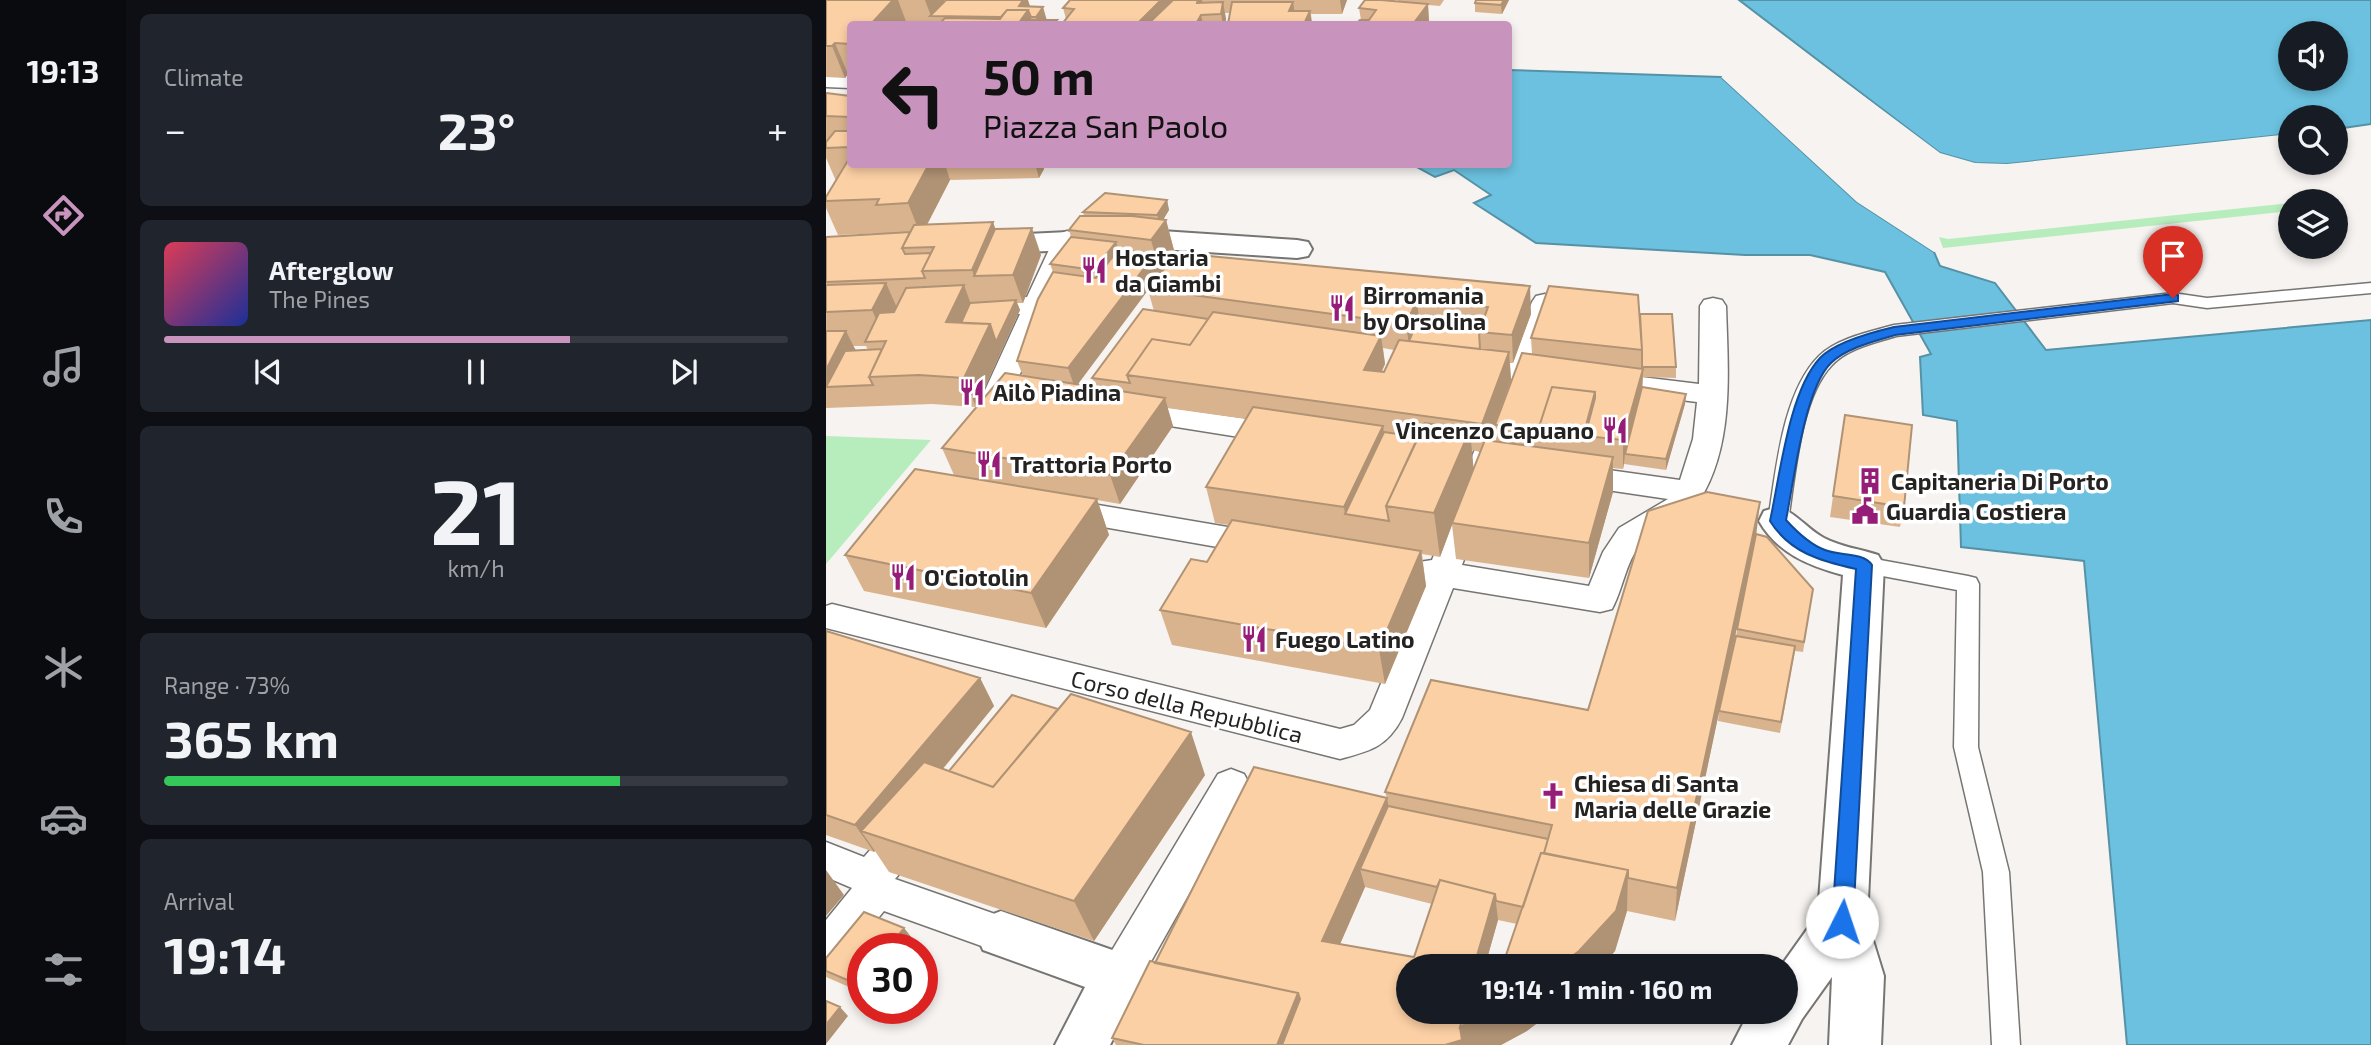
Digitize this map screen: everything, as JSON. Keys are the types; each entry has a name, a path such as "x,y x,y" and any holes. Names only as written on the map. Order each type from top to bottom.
{"street":[{"path":"826,81 847,82"},
{"path":"960,247 1067,239 1141,239 1289,260"},
{"path":"1006,399 1037,304 1067,239"},
{"name":"Corso della Repubblica","path":"832,617 1340,744 1366,737 1384,718 1485,462 1533,373 1547,297"},
{"path":"945,309 1037,304"},
{"path":"1393,566 1600,600 1622,547 1636,531 1677,510 1694,485 1713,395 1713,306"},
{"path":"1533,373 1713,395"},
{"path":"1104,407 1308,438"},
{"path":"1552,472 1694,485"},
{"path":"1036,505 1288,548"},
{"path":"1778,521 1790,535 1820,555 1864,565 1842,922 1858,976 1855,1045"},
{"path":"1081,1045 1231,785"},
{"path":"826,950 932,805"},
{"path":"826,859 874,884 1001,934 1120,976"},
{"path":"1798,984 1842,922"},
{"path":"1758,1045 1771,1024"}],"lane":[{"path":"1778,521 1807,388 1826,359 1842,349 1894,331 2025,314 2173,298 2207,303 2371,288"},
{"path":"1864,565 1968,584 1966,747 1996,872 2006,1045"}],"green space":[{"path":"2278,204 2278,212 1943,248 1939,237 1948,239"},
{"path":"826,436 931,440 826,564"}],"water":[{"path":"1739,0 2371,0 2371,124 2348,127 2348,105 2278,105 2278,135 2007,164 1975,163 1940,153"},
{"path":"1512,70 1721,77 1857,202 1934,252 1940,266 1995,283 2046,350 2371,320 2371,1045 2127,1045 2084,561 1961,547 1957,421 1923,415 1920,357 1931,354 1885,272 1810,255 1745,255 1536,243 1474,203 1491,195 1454,170 1435,177 1418,168 1512,168"}],"pier":[{"path":"1735,0 1940,153 1975,163 2007,164 2278,135 2278,139 2007,167 1974,166 1938,156"},
{"path":"1721,77 1726,77 1859,199 1937,251 1934,252 1857,202"}],"building":[{"path":"826,0 893,0 874,21 847,21 847,44 826,46"},
{"path":"946,0 1023,0 1019,6 1043,7 1036,17 1031,17 1028,10 1007,10 1001,17 930,16"},
{"path":"1070,0 1161,0 1140,21 1064,21 1074,9 1063,8"},
{"path":"1173,0 1223,2 1221,14 1201,15 1198,21 1151,21"},
{"path":"1365,0 1428,4 1415,21 1359,21 1369,20 1376,10 1359,8"},
{"path":"1476,0 1504,0 1501,5 1475,3"},
{"path":"1232,2 1293,2 1289,11 1310,11 1305,21 1229,21"},
{"path":"1007,10 1028,10 1021,20 1057,20 942,21 945,18 1000,19"},
{"path":"826,93 847,96 847,117 826,116"},
{"path":"835,131 847,131 847,147 826,148 826,142"},
{"path":"847,162 847,168 927,168 908,203 876,205 879,199 826,201"},
{"path":"1105,193 1167,200 1157,215 1083,212"},
{"path":"1080,216 1132,216 1166,220 1151,240 1069,230"},
{"path":"993,222 972,270 922,271 934,247 902,248 914,225"},
{"path":"1032,228 1013,275 974,276 995,229"},
{"path":"910,232 902,248 905,254 931,253 922,271 925,278 826,282 826,237"},
{"path":"1071,237 1116,242 1094,270 1050,264"},
{"path":"1118,250 1155,254 1068,368 1017,361 1038,299 1053,272 1096,278"},
{"path":"1177,253 1530,286 1512,335 1479,332 1488,307 1417,300 1406,324 1148,289"},
{"path":"886,283 872,310 826,312 826,285"},
{"path":"964,285 946,322 990,324 964,378 919,375 869,377 886,341 865,342 879,313 894,312 906,288"},
{"path":"1549,286 1638,295 1642,350 1531,338"},
{"path":"1016,300 996,342 990,324 961,323 970,303"},
{"path":"1143,309 1208,319 1190,345 1152,339 1127,375 1130,383 1092,378"},
{"path":"1213,312 1381,336 1364,370 1384,372 1399,340 1509,352 1482,424 1127,375 1152,339 1190,345"},
{"path":"1640,314 1672,314 1676,367 1642,367"},
{"path":"1419,318 1482,324 1479,332 1480,349 1409,341"},
{"path":"826,331 846,331 826,370"},
{"path":"882,349 869,377 873,385 826,387 845,351"},
{"path":"1522,353 1643,369 1623,440 1585,436 1595,392 1552,387 1540,430 1495,425"},
{"path":"1005,373 1165,398 1110,475 942,448"},
{"path":"1552,387 1595,392 1585,429 1540,424"},
{"path":"1642,387 1686,394 1666,459 1625,454"},
{"path":"1253,407 1383,426 1344,507 1206,487"},
{"name":"Capitaneria Di Porto","path":"1845,415 1912,425 1904,507 1833,496"},
{"path":"1425,423 1470,430 1434,513 1386,506"},
{"path":"1384,432 1418,437 1386,506 1389,521 1345,514"},
{"path":"1485,440 1613,457 1589,543 1452,523"},
{"path":"915,469 1097,499 1031,593 845,555"},
{"path":"1707,492 1760,502 1677,888 1628,878 1628,870 1544,853 1552,825 1385,792 1431,680 1588,710 1648,511"},
{"path":"1232,520 1421,551 1379,649 1160,610 1191,559 1207,562"},
{"path":"1756,534 1767,537 1813,589 1804,642 1737,629"},
{"path":"826,631 980,678 855,825 826,815"},
{"path":"1736,636 1795,646 1781,722 1719,711"},
{"path":"1071,694 1191,732 1074,901 861,831 924,762 993,787"},
{"path":"1012,695 1058,709 993,787 949,771"},
{"path":"1254,767 1387,798 1322,941 1397,954 1396,1024 1461,1024 1462,1040 1445,1045 1282,1045 1300,999 1298,993 1155,963"},
{"path":"1388,806 1548,839 1523,907 1496,901 1495,894 1440,880 1437,887 1360,869"},
{"path":"1541,853 1628,870 1616,911 1575,954 1506,954"},
{"path":"1440,880 1495,894 1478,954 1415,954"},
{"path":"864,912 904,928 900,933 847,933 847,980 826,971 826,958"},
{"path":"1150,961 1298,993 1277,1045 1144,1045 1112,1038"},
{"path":"826,1001 840,1007 826,1025"}],"place":[{"name":"Hostaria da Giambi","path":"1094,270"},
{"name":"Birromania by Orsolina","path":"1342,308"},
{"name":"Ailò Piadina","path":"972,392"},
{"name":"Vincenzo Capuano","path":"1615,430"},
{"name":"Trattoria Porto","path":"989,464"},
{"name":"Capitaneria Di Porto","path":"1870,481"},
{"name":"Guardia Costiera","path":"1865,511"},
{"name":"O'Ciotolin","path":"903,577"},
{"name":"Fuego Latino","path":"1254,639"},
{"name":"Chiesa di Santa Maria delle Grazie","path":"1553,796"}],"route":[{"path":"1842,922 1864,565 1820,555 1790,535 1778,521 1807,388 1826,359 1861,341 1894,331 2173,298"}]}
